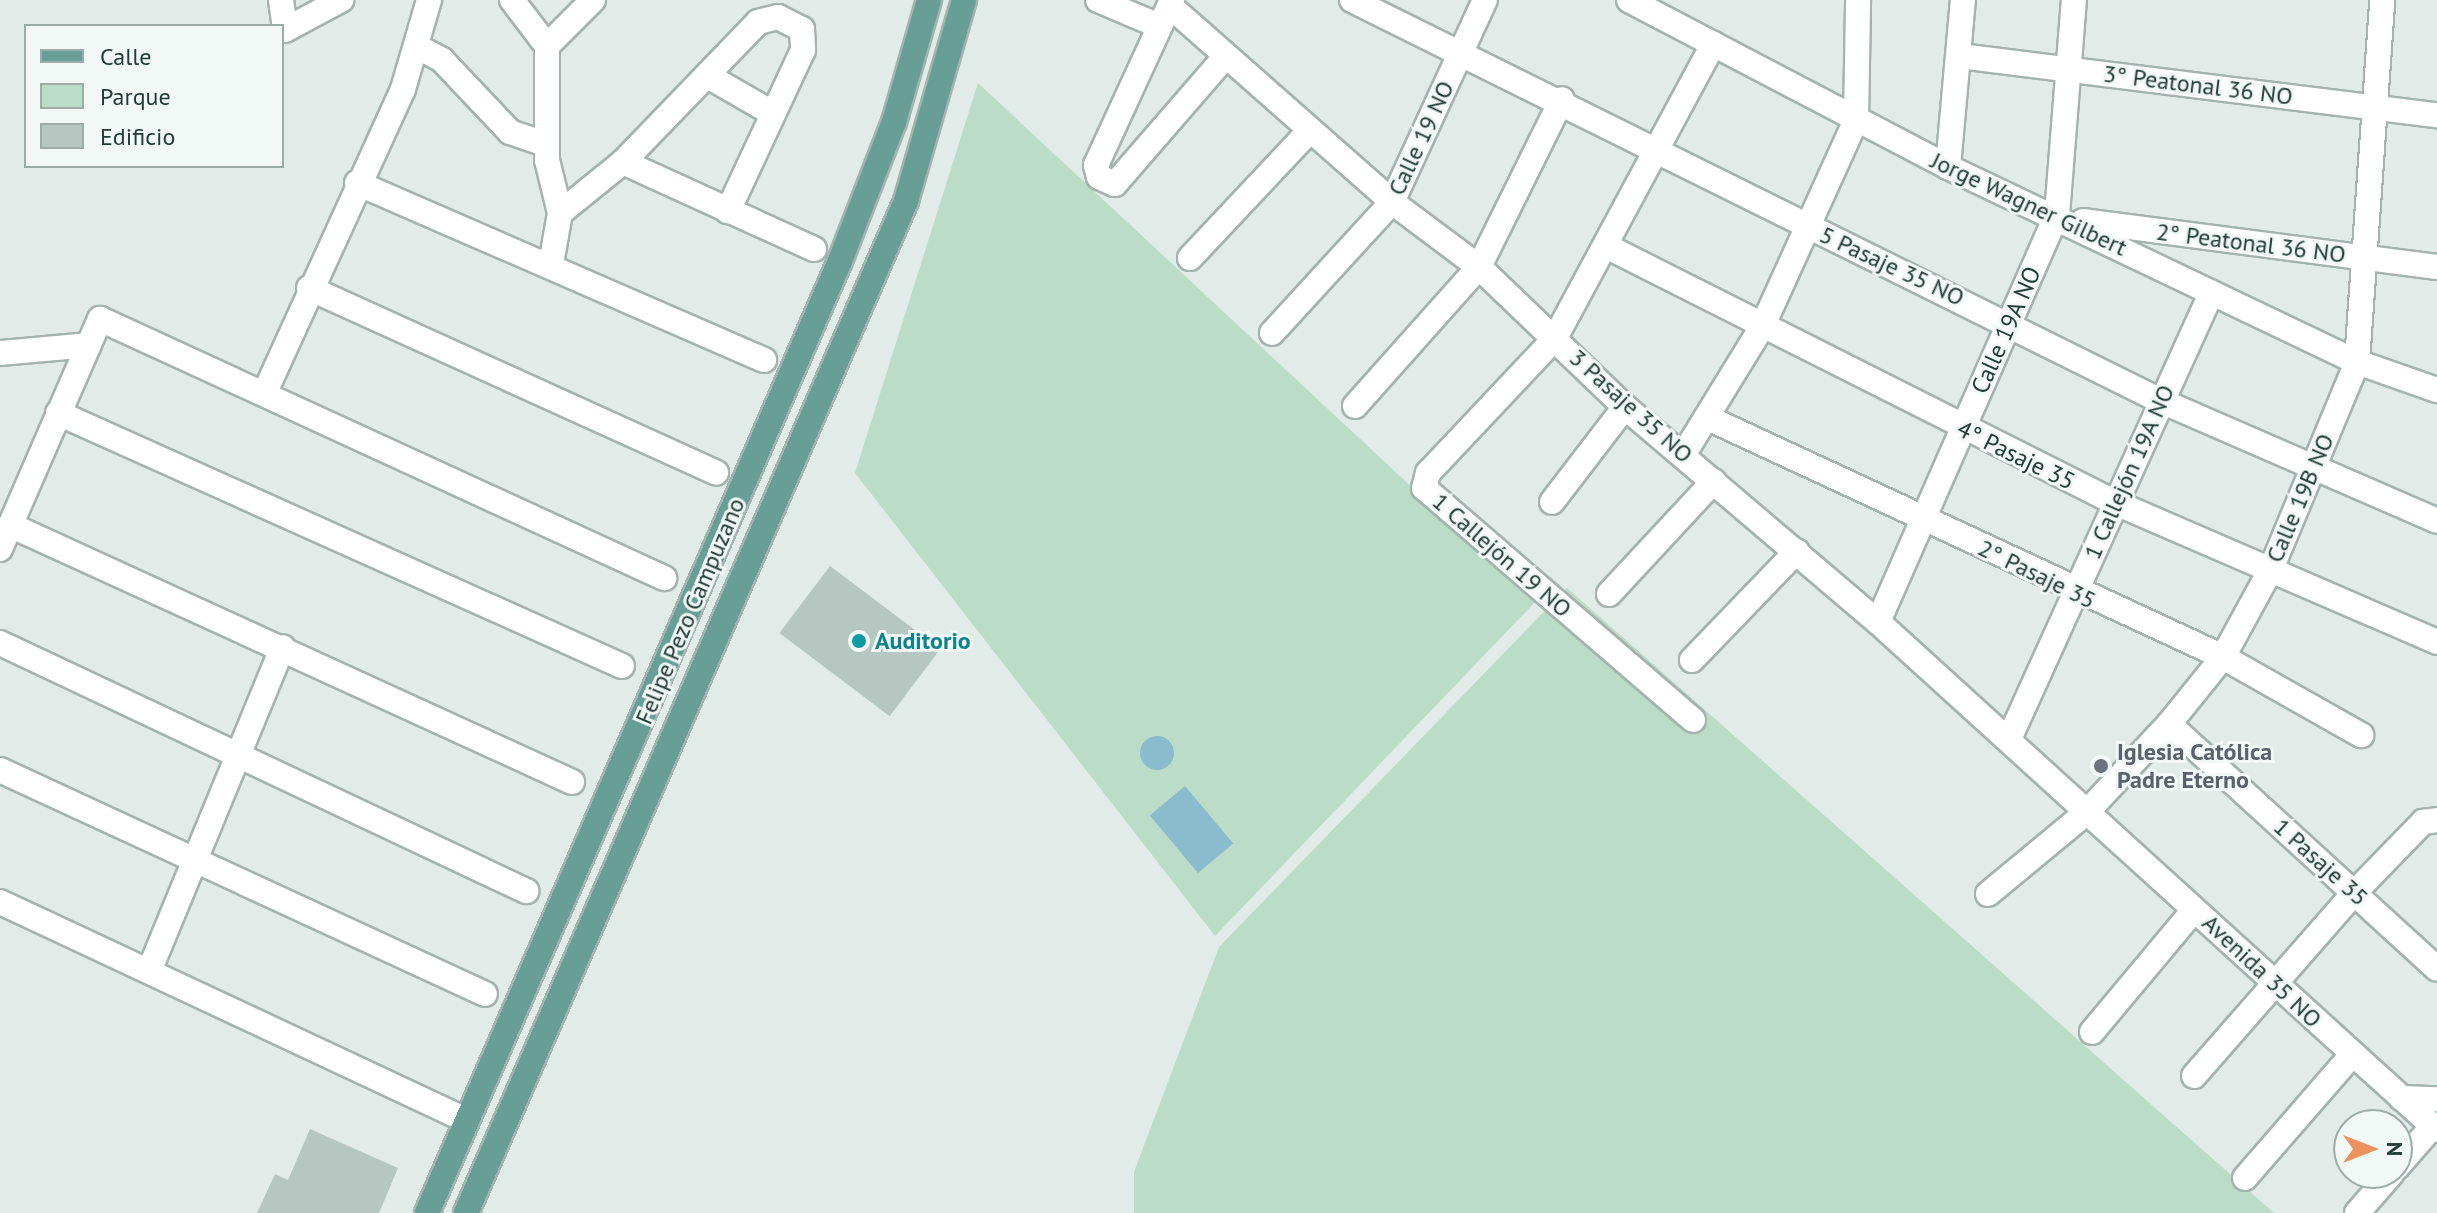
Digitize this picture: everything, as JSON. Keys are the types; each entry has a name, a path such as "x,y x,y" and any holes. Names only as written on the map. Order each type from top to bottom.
{"main road":[{"name":"Felipe Pezo Campuzano","path":"427,1213 840,261 894,122 929,0"},
{"name":"Felipe Pezo Campuzano","path":"466,1213 906,201 964,0"}],"street":[{"path":"281,0 285,30 341,0"},
{"path":"265,392 416,46 429,0"},
{"path":"512,0 547,46 547,145 560,213 551,264"},
{"path":"547,46 593,0"},
{"name":"3 Pasaje 35 NO","path":"1098,0 1166,10 1225,57 1392,202 1479,267 1625,407 1685,452 1714,481 2009,739 2086,813"},
{"name":"5 Pasaje 35 NO","path":"1352,0 1462,49 1656,145 1807,227 2010,321 2159,400 2313,470 2437,521"},
{"name":"Calle 19 NO","path":"1272,333 1392,202 1485,0"},
{"name":"Jorge Wagner Gilbert","path":"1629,0 1948,167 2061,217 2357,362 2437,390"},
{"path":"1685,452 1763,325 1856,120 1858,0"},
{"path":"1948,167 1963,0"},
{"path":"2061,217 2074,0"},
{"name":"Calle 19B NO","path":"1988,894 2086,813 2169,724 2223,657 2271,569 2357,362 2382,0"},
{"path":"1166,10 1096,165 1103,181 1115,184 1225,57"},
{"path":"560,213 623,162 767,17 802,29 803,50 728,211"},
{"name":"1 Callejón 19 NO","path":"1693,720 1424,488 1428,473 1555,338 1713,44"},
{"path":"416,46 442,60 510,132 547,145"},
{"name":"3° Peatonal 36 NO","path":"1960,56 2437,115"},
{"path":"708,76 772,113"},
{"path":"1355,406 1479,267 1562,99"},
{"path":"1190,258 1310,130"},
{"path":"623,162 814,249"},
{"path":"357,183 551,264 764,360"},
{"name":"2° Peatonal 36 NO","path":"2061,217 2437,267"},
{"name":"Calle 19A NO","path":"1878,622 2010,321 2061,217"},
{"name":"4° Pasaje 35","path":"1606,246 1962,429 2116,503 2437,642"},
{"path":"309,288 716,473"},
{"name":"1 Callejón 19A NO","path":"2009,739 2159,400 2211,293"},
{"path":"0,549 100,319 265,392 664,578"},
{"path":"0,353 89,345"},
{"path":"1552,502 1625,407"},
{"path":"58,413 622,666"},
{"name":"2° Pasaje 35","path":"1708,418 2074,594 2223,657 2361,735"},
{"path":"1609,594 1714,481"},
{"path":"10,525 283,647 572,782"},
{"path":"1692,660 1797,551"},
{"path":"0,643 526,891"},
{"path":"150,969 283,647"},
{"name":"1 Pasaje 35","path":"2169,724 2437,969"},
{"path":"0,770 197,857 485,994"},
{"name":"Avenida 35 NO","path":"2086,813 2435,1128"},
{"path":"2194,1076 2278,984 2355,892 2423,822 2437,820"},
{"path":"0,902 150,969 466,1120"},
{"path":"2092,1032 2194,910"},
{"path":"2245,1178 2352,1055"},
{"path":"2401,1098 2437,1099"},
{"path":"2413,1151 2435,1128"},
{"path":"2357,1213 2378,1189"}],"green space":[{"path":"978,83 1535,602 1215,936 855,473"},
{"path":"1567,588 2274,1213 1134,1213 1134,1172 1219,947"}],"water":[{"path":"1157,736 1169,741 1174,753 1169,765 1157,770 1145,765 1140,753 1145,741"},
{"path":"1185,786 1233,843 1198,873 1150,816"}],"building":[{"name":"Auditorio","path":"830,566 940,649 890,716 779,633"},
{"path":"310,1129 398,1168 379,1213 257,1213 275,1174 288,1180"}],"place":[{"name":"Auditorio","path":"859,641"},
{"name":"Iglesia Católica Padre Eterno","path":"2101,766"}]}
